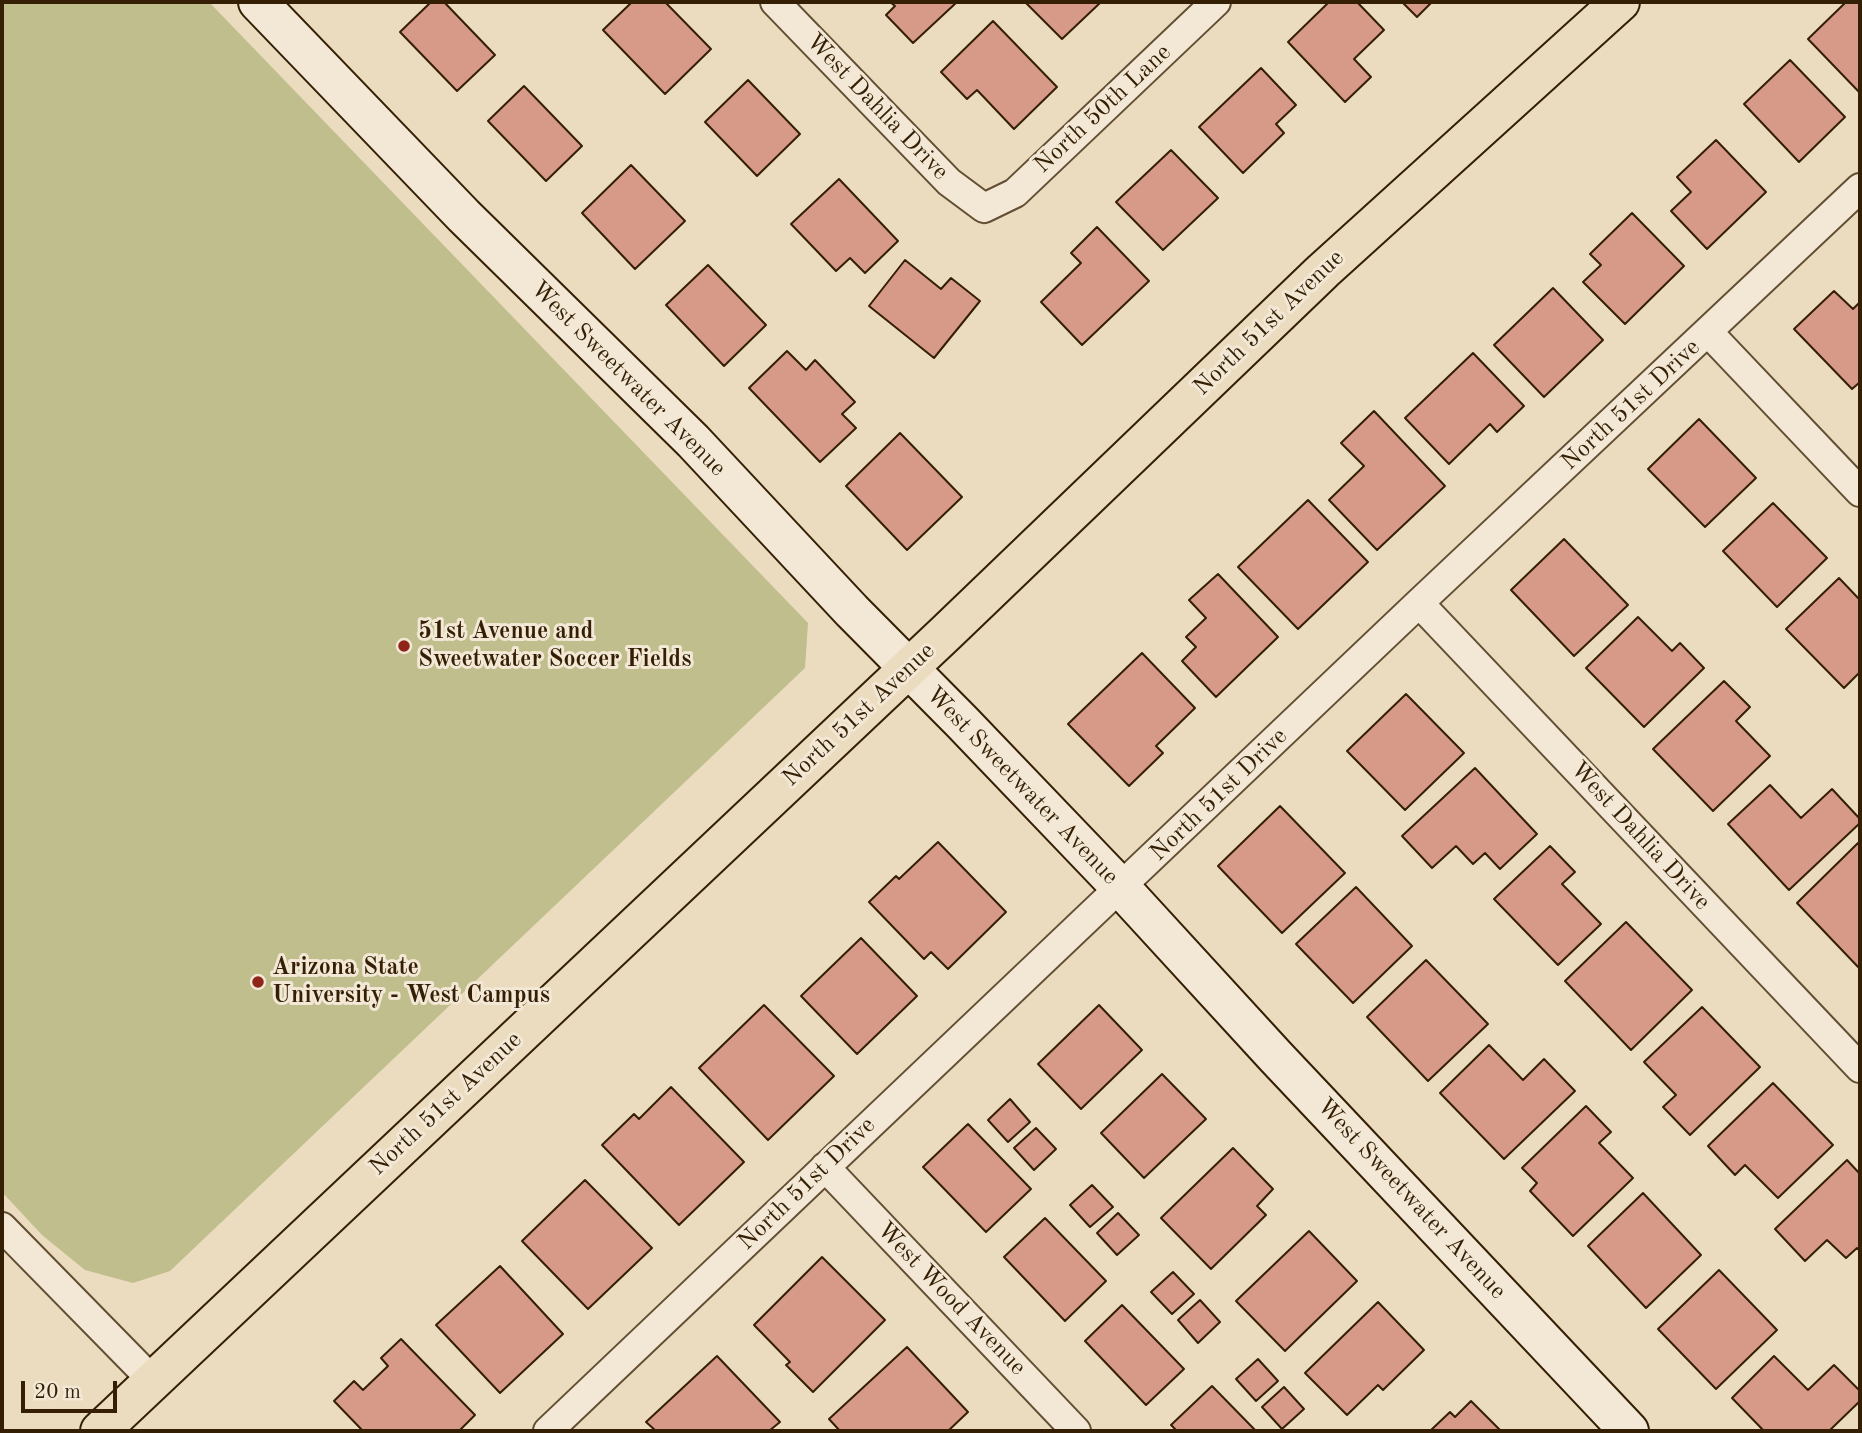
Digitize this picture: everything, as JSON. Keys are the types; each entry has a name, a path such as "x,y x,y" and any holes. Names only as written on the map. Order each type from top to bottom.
{"main road":[{"name":"North 51st Avenue","path":"100,1431 908,668 1323,271 1620,2"}],"street":[{"name":"West Sweetwater Avenue","path":"258,2 464,216 692,441 1121,888 1629,1431"},
{"name":"West Dahlia Drive","path":"775,2 949,181 984,208"},
{"name":"North 50th Lane","path":"984,208 1014,193 1216,2"},
{"name":"North 51st Drive","path":"558,1428 825,1167 1860,188"},
{"path":"1708,332 1860,492"},
{"name":"West Dahlia Drive","path":"1419,603 1860,1068"},
{"name":"West Wood Avenue","path":"825,1167 1076,1431"},
{"path":"2,1227 153,1381"}],"shaded area":[{"name":"51st Avenue and Sweetwater Soccer Fields","path":"2,2 209,2 808,623 805,668 170,1271 133,1283 85,1270 42,1235 2,1192"}],"building":[{"path":"431,2 444,2 495,55 457,91 400,32"},
{"path":"632,2 665,2 711,49 665,94 603,30"},
{"path":"890,2 957,2 913,43 886,15 895,6"},
{"path":"1025,2 1101,2 1062,39"},
{"path":"1329,2 1357,2 1384,30 1354,59 1371,77 1345,102 1288,42"},
{"path":"1402,2 1432,2 1417,17"},
{"path":"1846,2 1860,2 1860,93 1808,39"},
{"path":"993,21 1057,87 1014,129 977,90 967,99 941,72"},
{"path":"1790,60 1845,117 1799,162 1744,104"},
{"path":"1261,68 1296,105 1276,124 1284,133 1243,173 1199,127"},
{"path":"748,80 800,134 757,176 705,122"},
{"path":"524,86 582,146 546,181 488,121"},
{"path":"1716,140 1766,192 1707,249 1671,211 1691,192 1677,177"},
{"path":"1171,150 1218,198 1163,250 1116,202"},
{"path":"631,165 685,221 635,269 582,213"},
{"path":"839,179 898,241 865,273 850,258 836,271 791,224"},
{"path":"1632,213 1684,266 1625,324 1583,282 1601,265 1590,254"},
{"path":"1097,227 1149,281 1082,345 1041,302 1081,263 1071,253"},
{"path":"905,260 941,289 951,278 980,301 934,358 869,306"},
{"path":"708,265 766,325 724,366 666,305"},
{"path":"1553,288 1603,340 1544,397 1494,345"},
{"path":"1834,291 1853,309 1860,302 1860,382 1852,389 1794,329"},
{"path":"787,351 806,370 815,360 855,402 842,414 856,428 820,462 749,388"},
{"path":"1473,353 1524,406 1497,432 1490,424 1449,464 1405,418"},
{"path":"1374,411 1445,486 1377,550 1329,500 1364,466 1341,443"},
{"path":"1699,419 1756,478 1705,527 1648,469"},
{"path":"900,433 962,497 907,550 846,486"},
{"path":"1308,500 1368,562 1298,629 1238,567"},
{"path":"1773,503 1827,558 1777,607 1723,551"},
{"path":"1564,539 1628,605 1574,656 1511,590"},
{"path":"1218,574 1278,637 1216,697 1182,661 1196,647 1186,637 1206,618 1189,600"},
{"path":"1839,578 1860,600 1860,672 1844,688 1786,629"},
{"path":"1638,617 1672,651 1680,643 1704,668 1644,727 1586,668"},
{"path":"1142,653 1195,708 1156,746 1163,753 1129,786 1068,724"},
{"path":"1724,681 1750,707 1736,721 1770,756 1713,811 1653,749"},
{"path":"1406,694 1464,753 1405,810 1347,751"},
{"path":"1475,768 1537,834 1500,869 1485,853 1473,864 1456,846 1432,868 1402,836"},
{"path":"1770,785 1801,818 1832,789 1860,819 1860,823 1789,890 1728,824"},
{"path":"1280,806 1345,873 1282,933 1218,866"},
{"path":"938,842 1006,912 948,969 931,952 924,959 869,902 896,876 899,879"},
{"path":"1858,843 1860,846 1860,969 1797,903"},
{"path":"1550,846 1575,872 1562,884 1601,924 1558,965 1494,899"},
{"path":"1356,887 1412,946 1353,1003 1296,944"},
{"path":"1626,922 1692,990 1631,1050 1565,981"},
{"path":"861,938 917,996 857,1054 801,996"},
{"path":"1426,960 1488,1024 1428,1081 1367,1017"},
{"path":"764,1005 834,1076 768,1140 699,1068"},
{"path":"1099,1005 1142,1050 1081,1109 1038,1064"},
{"path":"1702,1007 1760,1067 1690,1135 1663,1107 1676,1095 1644,1062"},
{"path":"1489,1045 1523,1080 1544,1059 1575,1091 1504,1159 1440,1093"},
{"path":"1162,1074 1206,1119 1144,1178 1101,1133"},
{"path":"1773,1083 1833,1145 1778,1198 1745,1165 1735,1175 1708,1146"},
{"path":"671,1087 744,1162 679,1225 602,1145 634,1114 639,1119"},
{"path":"1010,1099 1030,1122 1008,1142 988,1120"},
{"path":"1586,1106 1611,1132 1599,1143 1633,1178 1573,1236 1530,1191 1537,1183 1522,1168"},
{"path":"968,1124 1031,1189 986,1232 923,1167"},
{"path":"1036,1128 1056,1149 1034,1170 1014,1148"},
{"path":"1233,1148 1273,1189 1257,1206 1266,1215 1211,1269 1161,1218"},
{"path":"1847,1160 1860,1174 1860,1251 1857,1248 1846,1258 1827,1240 1805,1261 1775,1229"},
{"path":"585,1180 652,1248 588,1309 522,1241"},
{"path":"1092,1185 1113,1207 1090,1227 1070,1205"},
{"path":"1643,1193 1701,1255 1646,1308 1588,1246"},
{"path":"1118,1213 1139,1235 1117,1255 1097,1233"},
{"path":"1045,1218 1106,1281 1065,1321 1004,1257"},
{"path":"1309,1231 1357,1281 1285,1351 1236,1301"},
{"path":"822,1257 885,1320 813,1392 786,1365 790,1362 754,1325"},
{"path":"500,1266 563,1334 500,1393 436,1325"},
{"path":"1719,1270 1777,1330 1716,1389 1658,1329"},
{"path":"1173,1272 1194,1294 1172,1314 1151,1292"},
{"path":"1200,1300 1220,1322 1198,1343 1178,1320"},
{"path":"1378,1302 1424,1350 1383,1390 1378,1385 1347,1415 1305,1373"},
{"path":"1122,1305 1184,1369 1146,1405 1085,1341"},
{"path":"401,1339 475,1415 459,1431 363,1431 334,1401 354,1381 363,1390 388,1366 381,1358"},
{"path":"907,1347 968,1412 948,1431 840,1431 829,1419"},
{"path":"717,1356 780,1422 769,1431 656,1431 646,1422"},
{"path":"1774,1356 1808,1390 1834,1365 1860,1391 1860,1401 1829,1431 1764,1431 1732,1398"},
{"path":"1258,1359 1278,1381 1256,1401 1236,1379"},
{"path":"1212,1386 1256,1431 1177,1431 1171,1425"},
{"path":"1284,1387 1304,1409 1282,1429 1262,1407"},
{"path":"1471,1401 1501,1431 1430,1431 1450,1412 1455,1417"}],"place":[{"name":"51st Avenue and Sweetwater Soccer Fields","path":"404,646"},
{"name":"Arizona State University - West Campus","path":"258,982"}]}
